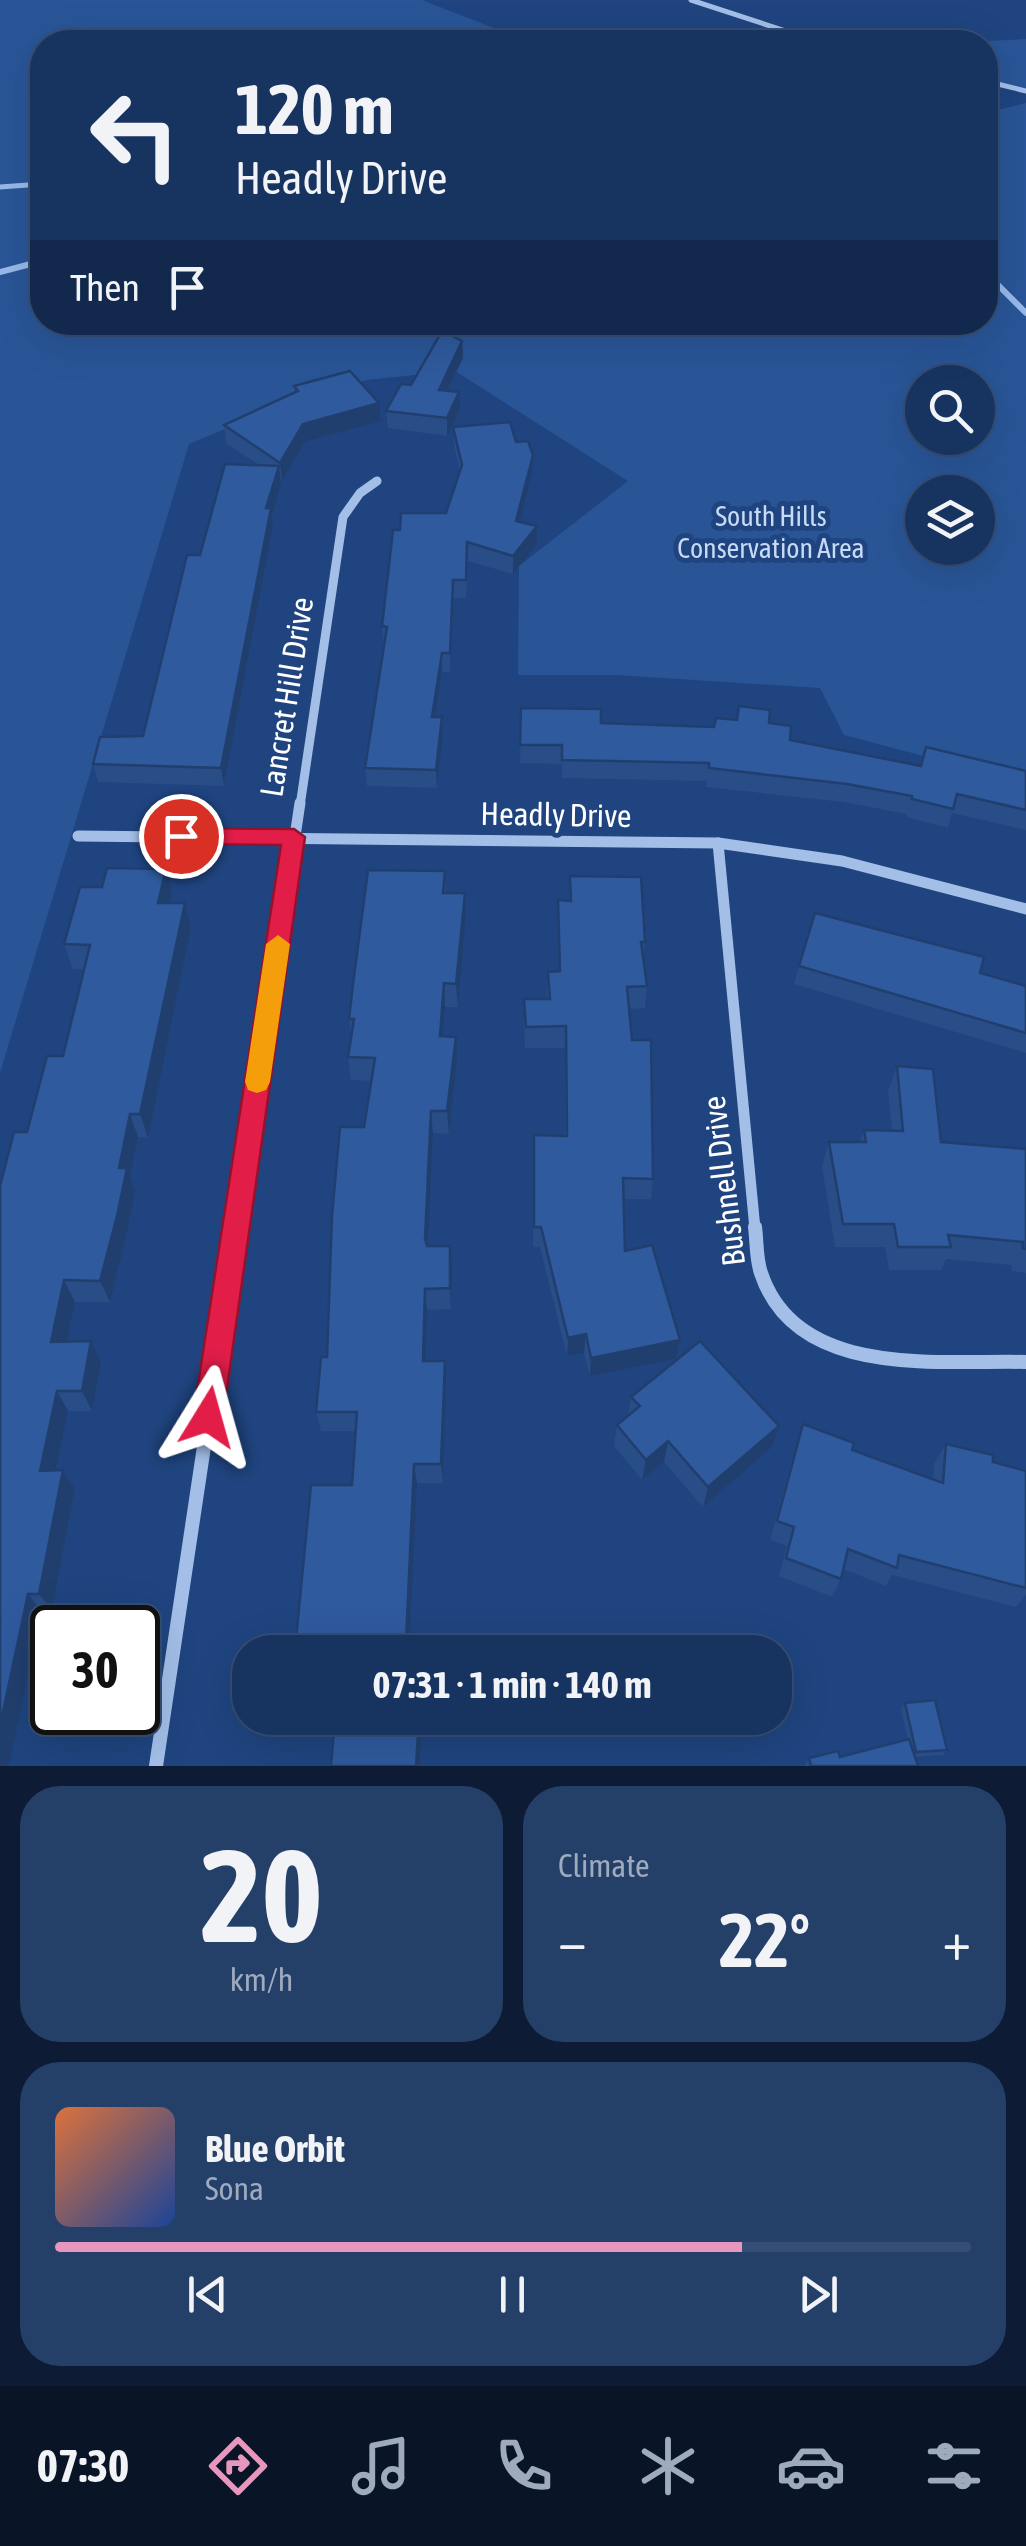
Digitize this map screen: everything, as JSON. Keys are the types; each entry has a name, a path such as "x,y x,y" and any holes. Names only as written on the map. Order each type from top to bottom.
{"street":[{"path":"691,0 782,30"},
{"path":"998,84 1026,90"},
{"name":"Lancret Hill Drive","path":"156,1766 343,517 360,493 377,482"},
{"name":"Headly Drive","path":"78,836 718,843 842,861 1026,909"},
{"name":"Bushnell Drive","path":"718,843 755,1229 762,1275 775,1301 797,1326 826,1346 858,1355 890,1360 1026,1362"}],"green space":[{"name":"South Hills Conservation Area","path":"0,0 422,0 499,30 30,30 30,335 998,335 998,110 1026,103 1026,783 844,735 820,688 616,675 518,675 519,566 628,481 455,371 367,380 301,397 189,444 0,1073"},
{"path":"1026,39 1026,91 998,84 998,40"}],"building":[{"path":"440,335 462,341 439,390 459,392 447,418 386,411 401,384 411,385"},
{"path":"350,371 379,403 303,424 280,463 224,425 298,391 294,386"},
{"path":"510,422 516,442 528,441 533,455 516,521 537,526 513,556 467,542 466,580 453,580 450,653 442,653 432,717 442,717 436,770 365,768 387,627 382,626 393,530 400,530 401,513 446,513 462,465 453,427"},
{"path":"225,464 279,466 266,508 271,508 221,768 93,764 100,737 143,736 187,555 200,555"},
{"path":"739,706 770,710 769,723 791,726 790,740 921,766 926,747 1026,771 1026,810 957,794 953,809 912,796 847,784 709,768 709,763 562,760 562,745 520,745 521,708 601,709 601,723 714,727 716,718 737,720"},
{"path":"107,868 166,869 158,903 185,903 140,1114 130,1114 119,1168 127,1168 100,1281 64,1280 51,1342 91,1341 82,1391 57,1391 40,1471 63,1470 39,1594 28,1594 0,1726 0,1186 14,1132 27,1132 47,1056 63,1056 90,945 64,944 80,887 102,887"},
{"path":"368,870 445,871 443,893 465,893 456,984 444,983 440,1036 456,1037 447,1111 431,1111 425,1239 427,1246 450,1246 450,1288 425,1289 423,1361 445,1361 441,1464 414,1464 406,1635 296,1635 311,1485 352,1485 357,1412 316,1412 321,1357 327,1357 340,1127 364,1127 375,1058 348,1057 354,1019 349,1019"},
{"path":"570,876 641,877 645,942 641,942 647,986 627,987 632,1040 651,1040 653,1179 623,1178 625,1251 652,1245 680,1340 591,1358 586,1334 568,1338 541,1227 534,1227 534,1135 567,1136 566,1026 526,1027 524,999 550,999 548,972 560,971 558,900 571,901"},
{"path":"815,913 984,957 980,973 1026,986 1026,1033 799,966"},
{"path":"897,1066 933,1069 941,1142 1026,1149 1026,1249 1023,1242 948,1235 951,1247 898,1247 894,1224 843,1224 829,1142 866,1142 864,1130 903,1131"},
{"path":"700,1341 779,1426 708,1487 668,1441 646,1460 617,1425 640,1406 631,1397"},
{"path":"803,1424 854,1443 852,1450 943,1483 946,1444 993,1455 993,1462 1026,1471 1026,1588 899,1555 897,1568 848,1549 841,1579 786,1558 794,1527 777,1521"},
{"path":"935,1700 947,1750 916,1752 905,1703"},
{"path":"334,1735 418,1735 416,1766 331,1766"},
{"path":"909,1739 918,1766 811,1766 809,1758 838,1751 840,1757"}],"waterway":[{"path":"0,187 30,185"},
{"path":"0,272 30,264"},
{"path":"998,285 1026,313"}],"slow traffic":[{"path":"257,1082 278,944"}],"route":[{"path":"181,836 294,837 208,1417"}]}
